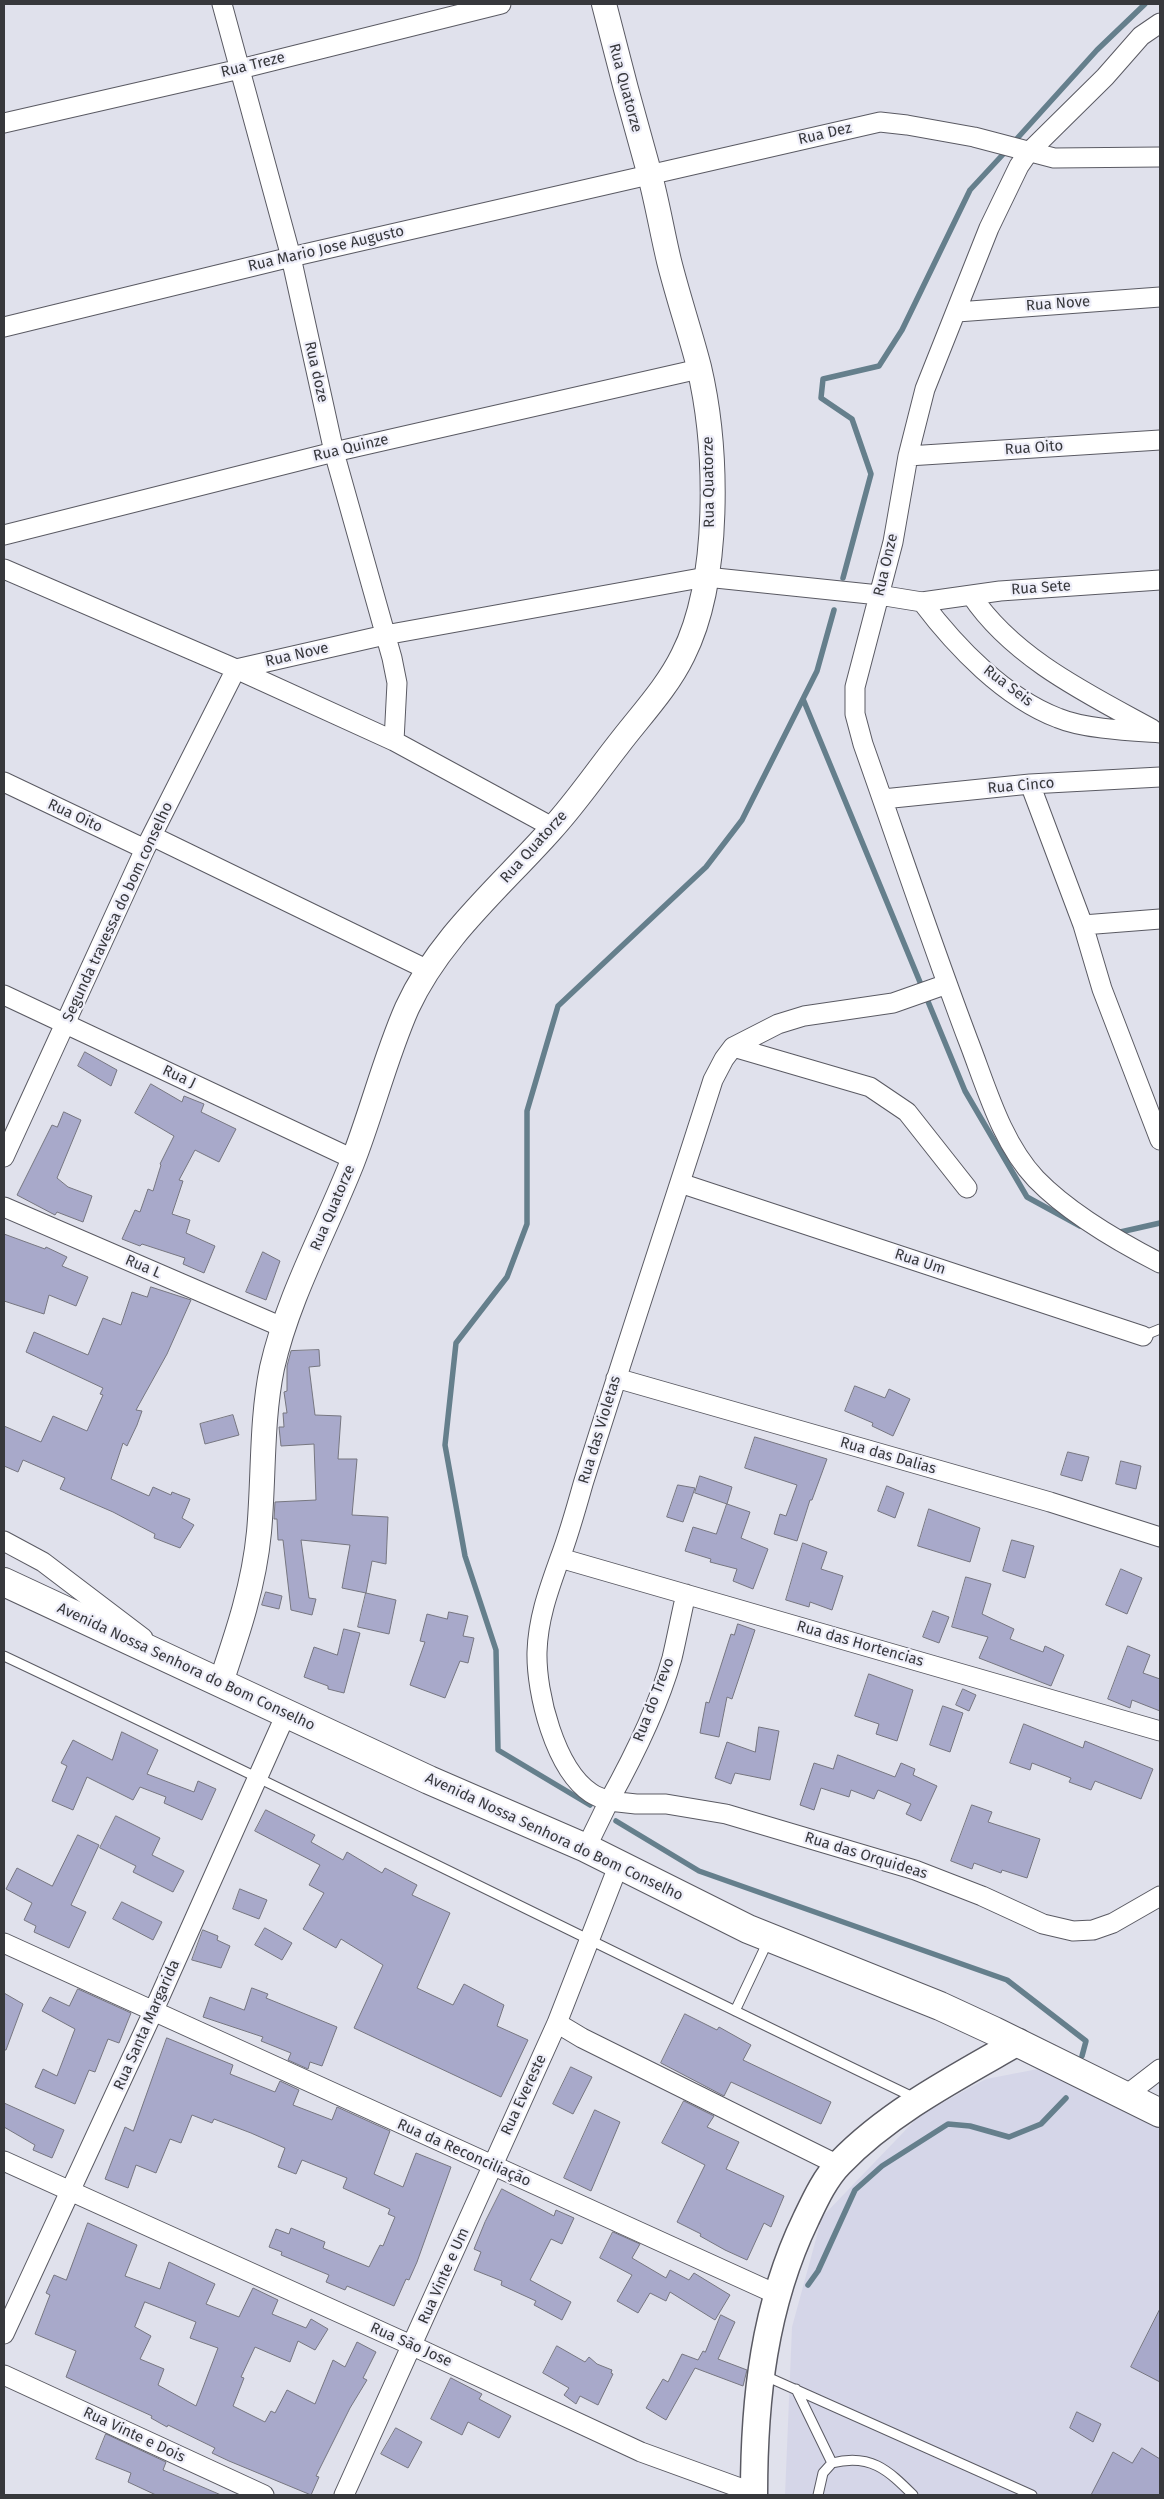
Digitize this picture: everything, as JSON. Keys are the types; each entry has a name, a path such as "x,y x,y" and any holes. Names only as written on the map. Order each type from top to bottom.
{"main road":[{"name":"Avenida Nossa Senhora do Bom Conselho","path":"4,1582 286,1714 494,1809 586,1848 748,1929 940,2006 1018,2042 1160,2113"},
{"path":"754,2494 756,2417 764,2345 776,2294 795,2242 816,2198 838,2165 867,2138 920,2100 1018,2042"}],"street":[{"name":"Rua doze","path":"222,4 290,257 334,452 397,684 394,741"},
{"name":"Rua Treze","path":"4,124 240,69 502,4"},
{"name":"Rua Quatorze","path":"221,1682 248,1604 259,1536 266,1417 271,1374 282,1327 353,1159 406,1011 428,970 468,919 554,828 658,692 683,655 699,611 706,577 712,474 708,417 699,369 670,264 650,176 629,106 604,4"},
{"name":"Rua Onze","path":"947,984 855,714 855,687 859,665 869,637 893,542 908,456 925,389 989,228 1019,166 1016,149 1105,77 1141,36 1160,22"},
{"name":"Rua Dez","path":"650,176 880,122 907,125 1062,159 1160,157"},
{"name":"Rua Mario Jose Augusto","path":"4,327 290,257 650,176"},
{"name":"Rua Nove","path":"957,312 1160,296"},
{"name":"Rua Quinze","path":"4,536 334,452 699,369"},
{"name":"Rua Oito","path":"908,456 1160,440"},
{"path":"4,569 236,669"},
{"name":"Rua Nove","path":"236,669 385,635 706,577 879,595"},
{"name":"Rua Sete","path":"922,602 971,595 1160,580"},
{"path":"879,595 922,602"},
{"path":"971,595 983,614 1014,642 1064,679 1160,733"},
{"name":"Rua Seis","path":"922,602 949,638 1024,702 1059,719 1098,726 1160,733"},
{"name":"Rua Nove","path":"236,669 394,741 554,828"},
{"name":"Segunda travessa do bom conselho","path":"4,1157 148,843 236,669"},
{"name":"Rua Cinco","path":"883,799 1030,784 1160,777"},
{"name":"Rua Oito","path":"4,782 148,843 428,970"},
{"path":"1030,784 1083,925 1102,989 1160,1140"},
{"path":"1083,925 1160,919"},
{"path":"733,1047 778,1024 804,1016 868,1008 922,994 947,984 995,1111 1013,1146 1035,1178 1063,1203 1160,1263"},
{"name":"Rua J","path":"4,995 353,1159"},
{"path":"733,1047 870,1087 907,1112 967,1188"},
{"name":"Rua das Violetas","path":"609,1802 591,1793 574,1777 556,1742 546,1717 538,1684 537,1652 540,1623 547,1591 560,1558 616,1378 713,1080 733,1047"},
{"name":"Rua Um","path":"680,1183 1152,1332"},
{"name":"Rua L","path":"4,1207 282,1327"},
{"name":"Rua das Dalias","path":"616,1378 1050,1502 1160,1537"},
{"path":"4,1541 43,1562 169,1659"},
{"name":"Rua das Hortencias","path":"560,1558 1160,1731"},
{"name":"Rua do Trevo","path":"609,1802 638,1745 660,1693 672,1658 686,1594"},
{"name":"Rua Santa Margarida","path":"4,2334 153,2012 286,1714"},
{"path":"586,1848 609,1802"},
{"name":"Rua das Orquideas","path":"609,1802 666,1804 726,1814 915,1870 982,1896 1043,1924 1073,1931 1093,1930 1113,1923 1160,1896"},
{"name":"Rua Evereste","path":"492,2166 557,2023 619,1864"},
{"name":"Rua da Reconciliação","path":"4,1943 776,2294"},
{"path":"557,2023 582,2038 838,2165"},
{"path":"1124,2096 1160,2070"},
{"path":"4,2161 70,2192"},
{"name":"Rua Vinte e Um","path":"344,2495 414,2346 492,2166"},
{"name":"Rua São Jose","path":"70,2192 414,2346 641,2452 754,2494"},
{"name":"Rua Vinte e Dois","path":"4,2375 264,2495"}],"lane":[{"path":"4,1656 258,1776 589,1941 920,2100"},
{"path":"735,2012 770,1938"},
{"path":"761,2374 1032,2495"},
{"path":"796,2389 832,2463"},
{"path":"818,2495 823,2473 832,2463 849,2459 868,2461 893,2475 913,2495"}],"shaded area":[{"path":"1038,2069 1160,2128 1160,2495 785,2495 792,2327 822,2217 920,2115 986,2079"}],"building":[{"path":"85,1052 117,1070 111,1086 78,1066"},
{"path":"151,1084 182,1102 184,1096 204,1104 201,1112 236,1129 219,1162 195,1150 179,1180 183,1181 172,1214 190,1220 186,1233 215,1246 204,1273 183,1264 185,1258 142,1244 140,1246 122,1239 135,1210 140,1212 148,1189 153,1191 160,1164 174,1136 135,1113"},
{"path":"64,1112 81,1120 57,1178 68,1187 92,1196 83,1222 57,1212 55,1215 17,1195 52,1125 57,1127"},
{"path":"4,1234 45,1249 46,1247 67,1257 62,1266 88,1277 76,1306 49,1295 44,1314 4,1301"},
{"path":"263,1252 280,1261 266,1300 246,1292"},
{"path":"151,1287 191,1300 167,1354 136,1410 142,1411 127,1446 123,1443 111,1479 149,1496 153,1487 171,1495 172,1492 190,1499 182,1518 194,1525 180,1548 154,1538 155,1534 113,1512 60,1489 65,1478 23,1460 18,1472 4,1466 4,1426 41,1442 53,1416 87,1431 103,1395 100,1394 103,1388 26,1352 34,1332 88,1355 103,1318 121,1325 132,1292 147,1297"},
{"path":"319,1350 320,1366 309,1367 315,1415 341,1416 338,1459 357,1459 352,1515 388,1517 386,1564 372,1561 366,1593 342,1588 350,1545 301,1540 309,1598 316,1599 312,1615 291,1610 283,1540 278,1540 277,1519 274,1519 275,1502 316,1500 314,1444 281,1446 279,1427 284,1427 283,1413 287,1413 284,1392 287,1391 287,1366 291,1351"},
{"path":"855,1386 885,1398 889,1389 910,1399 893,1436 872,1426 873,1423 845,1411"},
{"path":"233,1415 239,1435 205,1444 200,1424"},
{"path":"755,1437 827,1459 812,1500 810,1500 797,1541 774,1534 780,1514 786,1516 797,1485 745,1468"},
{"path":"1068,1452 1089,1457 1082,1481 1061,1475"},
{"path":"1121,1461 1141,1466 1136,1489 1116,1484"},
{"path":"700,1476 732,1487 727,1504 695,1493"},
{"path":"678,1485 695,1488 683,1522 667,1517"},
{"path":"887,1486 904,1493 895,1518 878,1511"},
{"path":"727,1504 750,1512 741,1538 768,1549 753,1589 733,1581 737,1569 710,1562 711,1559 685,1551 693,1527 716,1534"},
{"path":"929,1509 980,1528 970,1562 918,1546"},
{"path":"1012,1540 1034,1546 1025,1578 1003,1571"},
{"path":"803,1543 827,1552 821,1569 843,1576 832,1610 810,1602 809,1607 786,1600"},
{"path":"1121,1569 1142,1578 1127,1614 1106,1605"},
{"path":"966,1577 991,1584 982,1614 1014,1629 1010,1639 1043,1652 1045,1646 1064,1655 1051,1686 979,1658 988,1637 952,1627"},
{"path":"266,1592 282,1596 279,1609 262,1605"},
{"path":"366,1593 396,1600 389,1634 358,1627"},
{"path":"933,1611 949,1617 939,1643 923,1637"},
{"path":"449,1612 468,1616 463,1636 474,1638 468,1663 460,1661 445,1698 410,1685 425,1642 420,1641 427,1614 447,1619"},
{"path":"738,1624 755,1630 732,1699 727,1697 719,1737 700,1733 706,1702 709,1703 731,1634 734,1635"},
{"path":"344,1629 360,1633 344,1693 328,1689 328,1686 304,1677 314,1647 337,1655"},
{"path":"1128,1646 1150,1655 1143,1673 1160,1679 1160,1711 1132,1700 1130,1708 1108,1699"},
{"path":"869,1674 913,1690 897,1741 876,1734 879,1724 855,1716"},
{"path":"963,1689 976,1695 969,1711 956,1705"},
{"path":"943,1706 963,1713 950,1752 930,1745"},
{"path":"1024,1724 1083,1748 1085,1741 1153,1769 1141,1799 1095,1781 1091,1790 1069,1782 1071,1778 1032,1763 1030,1770 1010,1763"},
{"path":"759,1727 779,1731 770,1780 735,1773 731,1784 715,1778 727,1742 755,1752"},
{"path":"122,1732 158,1750 147,1774 194,1792 198,1781 216,1789 202,1820 164,1803 166,1797 140,1787 133,1800 87,1777 73,1810 52,1801 67,1766 61,1763 73,1740 112,1760"},
{"path":"838,1755 895,1777 901,1763 915,1769 913,1775 937,1786 921,1821 906,1814 911,1804 878,1790 874,1799 851,1790 849,1797 821,1788 814,1810 800,1805 814,1763 833,1769"},
{"path":"972,1805 992,1812 988,1822 1040,1839 1027,1878 1002,1870 1001,1873 974,1863 972,1869 951,1861"},
{"path":"266,1810 315,1835 311,1842 343,1860 347,1852 382,1873 385,1868 417,1885 412,1895 450,1913 417,1988 453,2005 464,1984 504,2005 497,2026 528,2040 501,2097 354,2028 383,1965 341,1939 336,1948 303,1929 324,1893 309,1885 320,1865 255,1831"},
{"path":"116,1816 160,1838 152,1855 184,1871 173,1892 133,1872 136,1866 100,1848"},
{"path":"78,1835 99,1845 71,1905 86,1912 69,1948 34,1932 36,1926 24,1920 32,1903 6,1889 17,1868 52,1886"},
{"path":"240,1889 267,1900 259,1919 233,1909"},
{"path":"122,1902 162,1922 153,1940 113,1919"},
{"path":"265,1928 292,1943 282,1960 255,1945"},
{"path":"203,1930 218,1936 217,1940 230,1946 221,1968 192,1960"},
{"path":"252,1988 268,1994 266,1998 337,2027 322,2066 310,2062 308,2069 288,2060 291,2053 261,2041 263,2037 203,2017 210,1997 244,2010"},
{"path":"78,1989 131,2013 119,2043 108,2039 95,2072 89,2070 75,2104 35,2087 43,2069 57,2076 75,2029 42,2011 50,1997 69,2006"},
{"path":"4,1993 23,2004 6,2050 4,2050"},
{"path":"685,2014 717,2030 719,2027 751,2045 743,2060 831,2102 821,2124 731,2082 724,2096 661,2063"},
{"path":"167,2038 233,2065 230,2074 275,2092 280,2081 299,2090 293,2105 332,2120 337,2107 390,2131 374,2174 403,2187 416,2153 451,2167 417,2262 409,2280 406,2279 394,2306 347,2286 345,2290 326,2282 329,2275 281,2255 282,2252 269,2247 276,2229 289,2234 291,2228 325,2242 323,2248 369,2267 380,2245 383,2246 395,2217 388,2214 390,2209 343,2188 347,2178 302,2160 296,2174 278,2167 285,2148 251,2133 214,2119 212,2123 192,2115 181,2143 170,2139 156,2173 136,2165 128,2188 105,2179 125,2127 133,2131"},
{"path":"571,2067 592,2077 573,2114 553,2104"},
{"path":"684,2101 714,2116 707,2127 739,2142 726,2169 784,2196 771,2227 764,2223 747,2260 725,2250 700,2236 701,2234 677,2222 705,2165 662,2143"},
{"path":"4,2103 64,2130 52,2158 33,2150 35,2145 4,2127"},
{"path":"595,2110 620,2122 591,2191 564,2178"},
{"path":"502,2189 554,2216 556,2210 574,2218 562,2244 551,2239 530,2280 571,2302 562,2320 534,2305 536,2301 501,2285 502,2281 474,2270 481,2252 474,2249"},
{"path":"88,2223 137,2245 125,2276 160,2289 169,2262 215,2284 206,2304 239,2317 253,2288 278,2300 272,2314 306,2328 311,2319 328,2329 315,2350 298,2341 290,2362 255,2347 241,2377 244,2378 233,2406 265,2422 271,2411 275,2413 287,2390 315,2404 333,2360 345,2367 357,2342 376,2352 363,2378 367,2380 350,2408 316,2476 319,2477 311,2495 212,2453 215,2448 168,2425 167,2427 151,2418 152,2416 66,2377 76,2351 35,2334 50,2295 46,2293 54,2275 66,2280","holes":["145,2302 196,2322 190,2338 218,2348 196,2406 158,2385 164,2369 140,2359 151,2336 135,2327"]},
{"path":"613,2232 640,2244 632,2258 666,2278 670,2270 689,2280 694,2273 730,2295 715,2320 670,2292 666,2301 650,2293 638,2313 617,2301 632,2275 600,2258"},
{"path":"1160,2309 1160,2382 1131,2367"},
{"path":"721,2315 735,2322 718,2359 747,2370 743,2386 695,2368 666,2420 646,2408 663,2379 668,2382 682,2354 698,2360 703,2351 705,2352"},
{"path":"557,2346 585,2362 589,2357 597,2364 612,2370 611,2373 613,2374 598,2405 580,2396 576,2404 564,2395 569,2388 543,2373"},
{"path":"451,2378 482,2394 479,2399 511,2416 499,2438 468,2422 462,2435 431,2419"},
{"path":"1077,2412 1101,2424 1093,2442 1070,2428"},
{"path":"396,2428 422,2442 408,2468 381,2454"},
{"path":"106,2434 166,2462 163,2470 221,2495 156,2495 128,2482 131,2473 96,2459"},
{"path":"1142,2448 1160,2459 1160,2495 1091,2495 1113,2452 1132,2463"}],"waterway":[{"path":"1013,143 1097,50 1145,4"},
{"path":"843,578 871,474 852,419 821,398 823,379 879,366 902,330 970,190 1007,150"},
{"path":"590,1805 498,1750 496,1650 465,1556 445,1445 456,1343 507,1277 527,1224 527,1111 558,1006 706,867 742,820 817,671 834,610"},
{"path":"803,699 965,1091 1027,1197 1080,1226"},
{"path":"1116,1233 1160,1223"},
{"path":"616,1821 699,1871 1007,1980 1086,2041 1082,2056"},
{"path":"808,2285 818,2271 855,2190 882,2166 948,2124 970,2126 1009,2137 1041,2124 1066,2098"}]}
